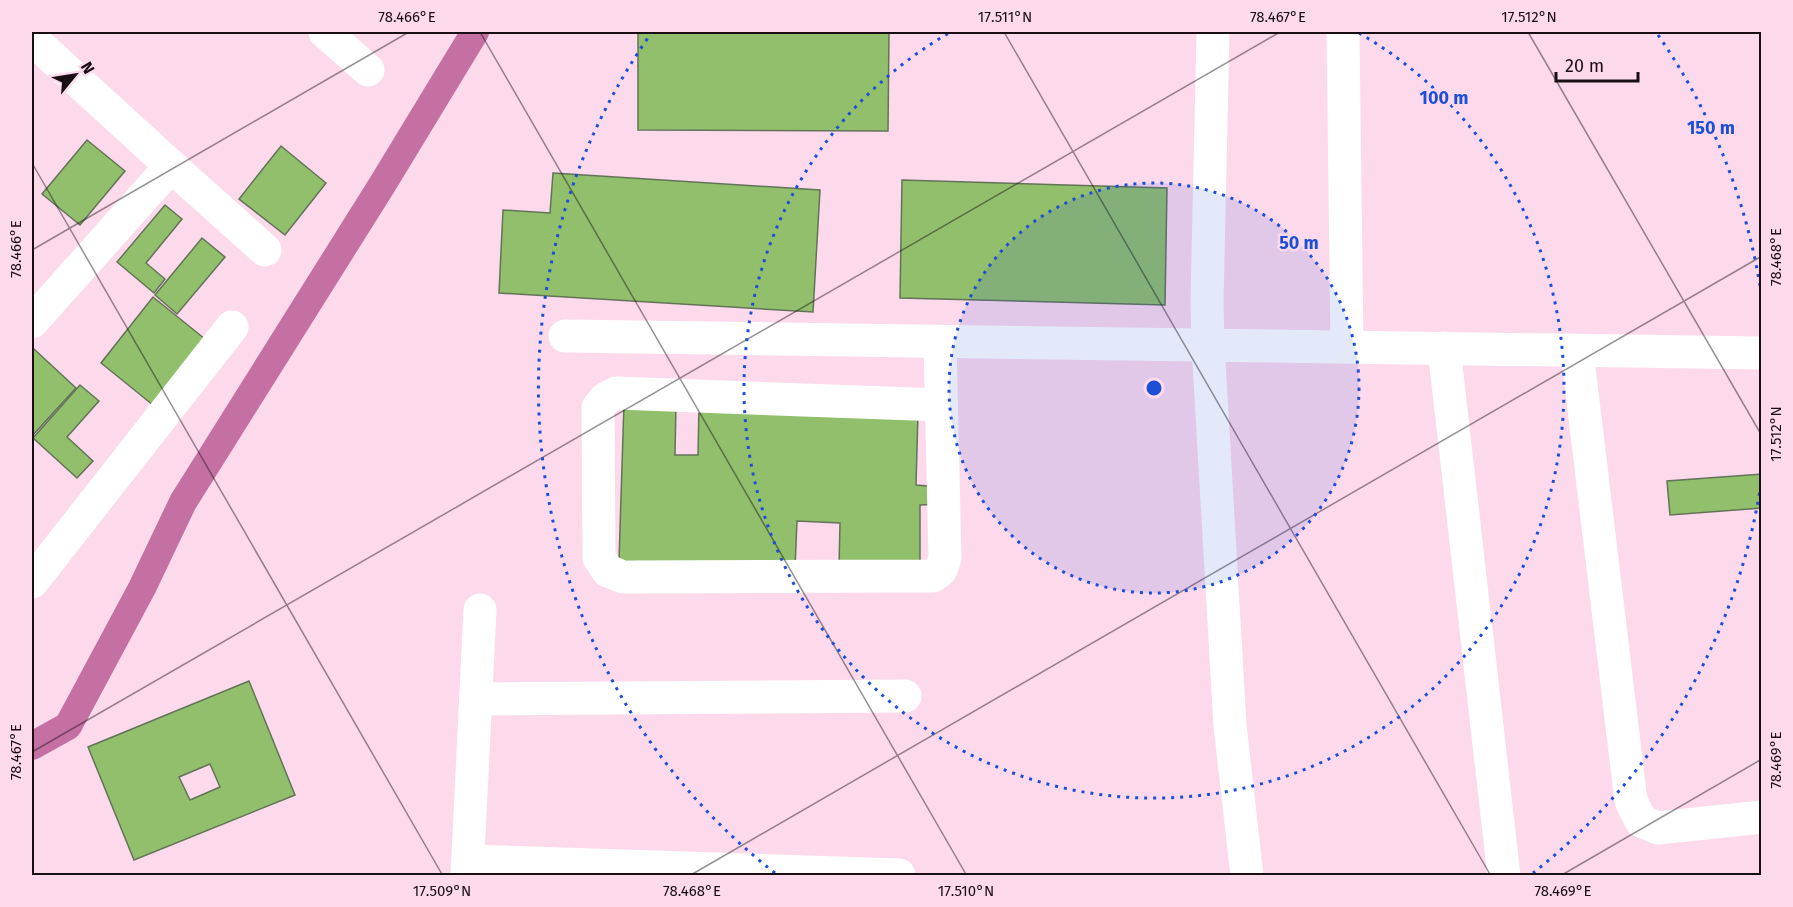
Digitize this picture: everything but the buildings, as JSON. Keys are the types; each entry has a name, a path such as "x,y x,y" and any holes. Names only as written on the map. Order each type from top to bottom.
{"street":[{"path":"325,32 368,70"},
{"path":"1213,32 1208,345 1230,725 1247,876"},
{"path":"1344,32 1347,347"},
{"path":"32,39 266,250"},
{"path":"32,322 171,166"},
{"path":"32,582 232,327"},
{"path":"565,336 1761,353"},
{"path":"940,342 945,558 941,570 933,576 623,577 608,571 600,558 598,408 605,399 616,393 941,405"},
{"path":"1444,348 1504,876"},
{"path":"1577,351 1631,801 1641,821 1658,828 1761,817"},
{"path":"480,610 467,868 899,875"},
{"path":"476,699 905,696"}],"waterway":[{"path":"32,746 68,726 142,588 183,502 475,32"}]}
